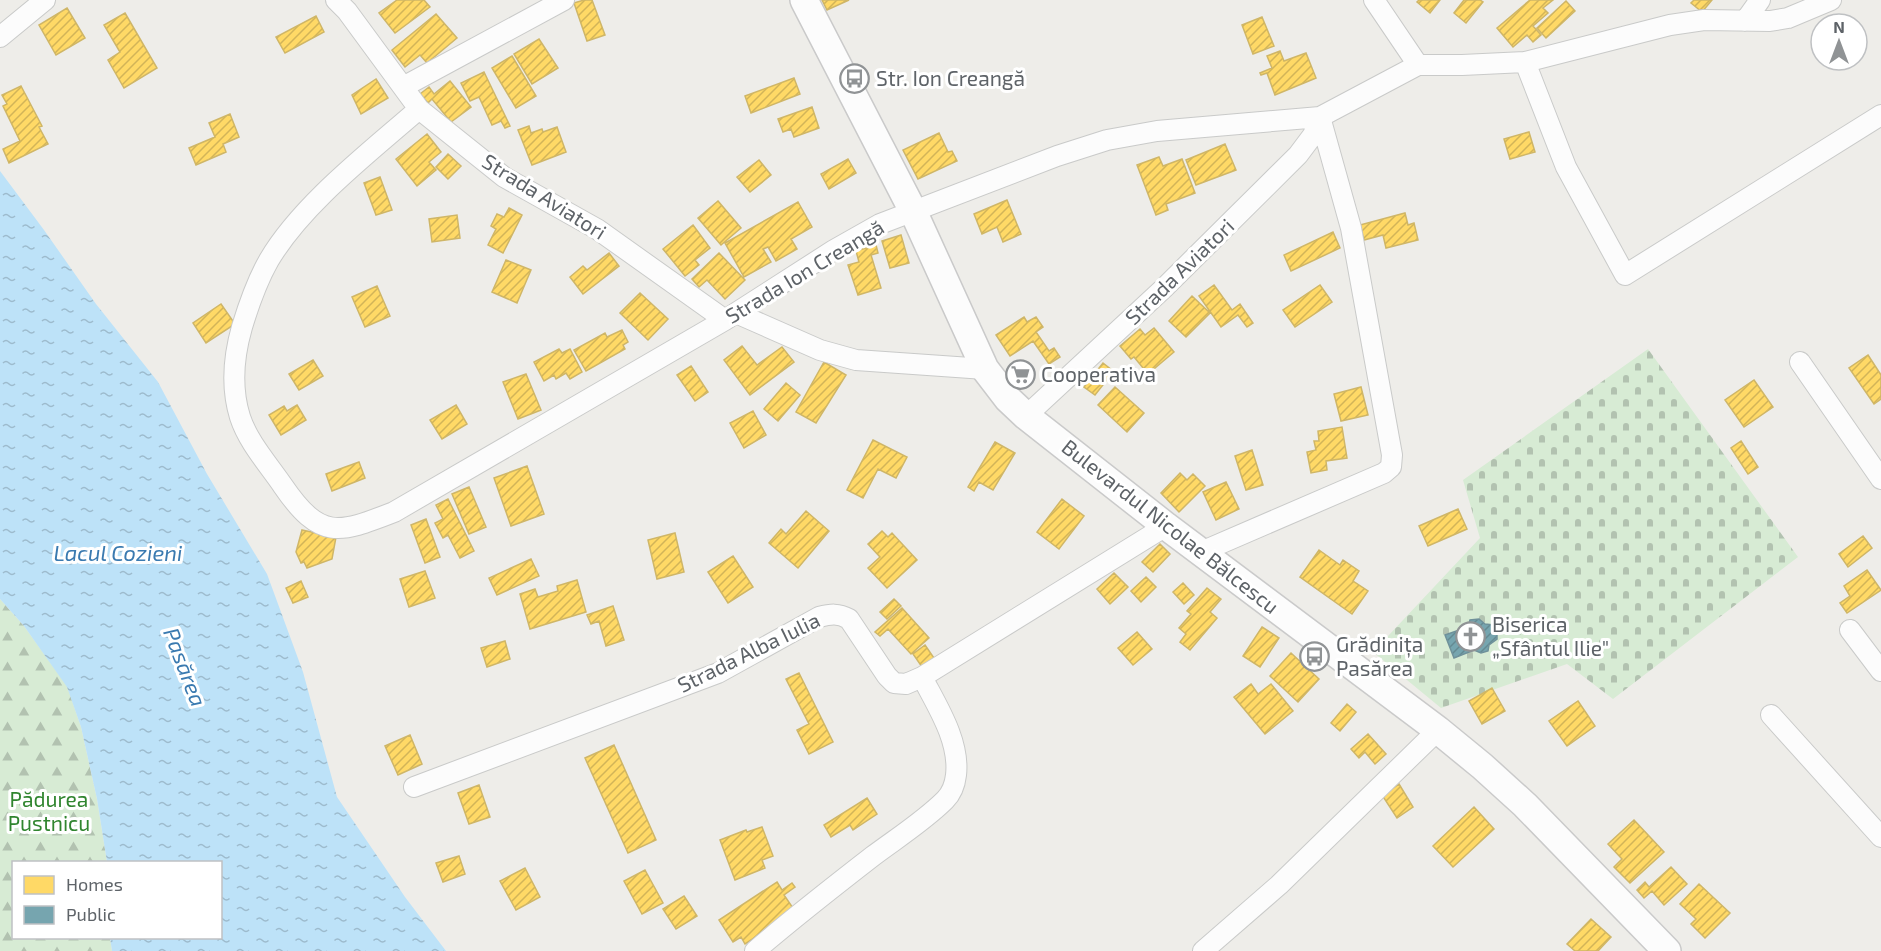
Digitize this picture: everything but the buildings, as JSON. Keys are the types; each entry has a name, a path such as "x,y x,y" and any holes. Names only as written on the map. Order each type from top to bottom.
{"main road":[{"name":"Bulevardul Nicolae Bălcescu","path":"804,0 913,211 985,369 1008,399 1026,416 1166,526 1438,730 1525,805 1667,951"}],"street":[{"path":"0,37 45,0"},
{"path":"404,87 564,0"},
{"path":"1374,0 1418,64 1462,65 1526,62 1670,25 1704,20 1770,21 1788,18 1831,0"},
{"path":"1745,21 1760,0"},
{"name":"Strada Aviatori","path":"348,4 419,109 504,177 597,229 730,317 820,350 856,360 985,369"},
{"path":"1526,62 1566,167 1625,275 1881,115"},
{"name":"Strada Ion Creangă","path":"419,109 354,165 299,219 270,260 251,298 238,343 234,386 240,417 255,446 296,505 313,521 333,528 354,528 394,512 730,317 834,250 880,224 1058,156 1107,140 1157,131 1320,117 1418,64"},
{"path":"1202,552 1384,473 1390,467 1392,455 1351,228 1320,117"},
{"name":"Strada Aviatori","path":"1026,416 1164,288 1298,155 1313,135 1320,117"},
{"path":"1800,362 1881,479"},
{"name":"Strada Alba Iulia","path":"414,788 718,673 819,617 831,614 840,614 849,619 894,683 906,684 1166,526"},
{"path":"1850,630 1881,671"},
{"path":"755,951 813,902 946,799 956,775 955,755 949,732 922,676"},
{"path":"1771,715 1881,837"},
{"path":"1203,951 1279,885 1438,730"}],"green space":[{"path":"1648,349 1798,557 1613,699 1567,664 1441,708 1373,652 1480,538 1463,480"},
{"name":"Pădurea Pustnicu","path":"0,599 24,626 67,686 81,727 97,799 107,861 12,861 12,939 110,939 112,951 0,951"}],"water":[{"name":"Lacul Cozieni","path":"0,171 96,304 158,382 207,474 267,574 303,672 337,797 405,897 446,951 112,951 110,939 222,939 222,861 107,861 97,799 81,727 67,687 24,626 0,599"}],"place":[{"name":"Str. Ion Creangă","path":"855,79"},
{"name":"Cooperativa","path":"1020,375"},
{"name":"Biserica „Sfântul Ilie\"","path":"1471,637"},
{"name":"Grădinița Pasărea","path":"1315,657"}],"water label":[{"name":"Pasărea","path":"185,667"}]}
